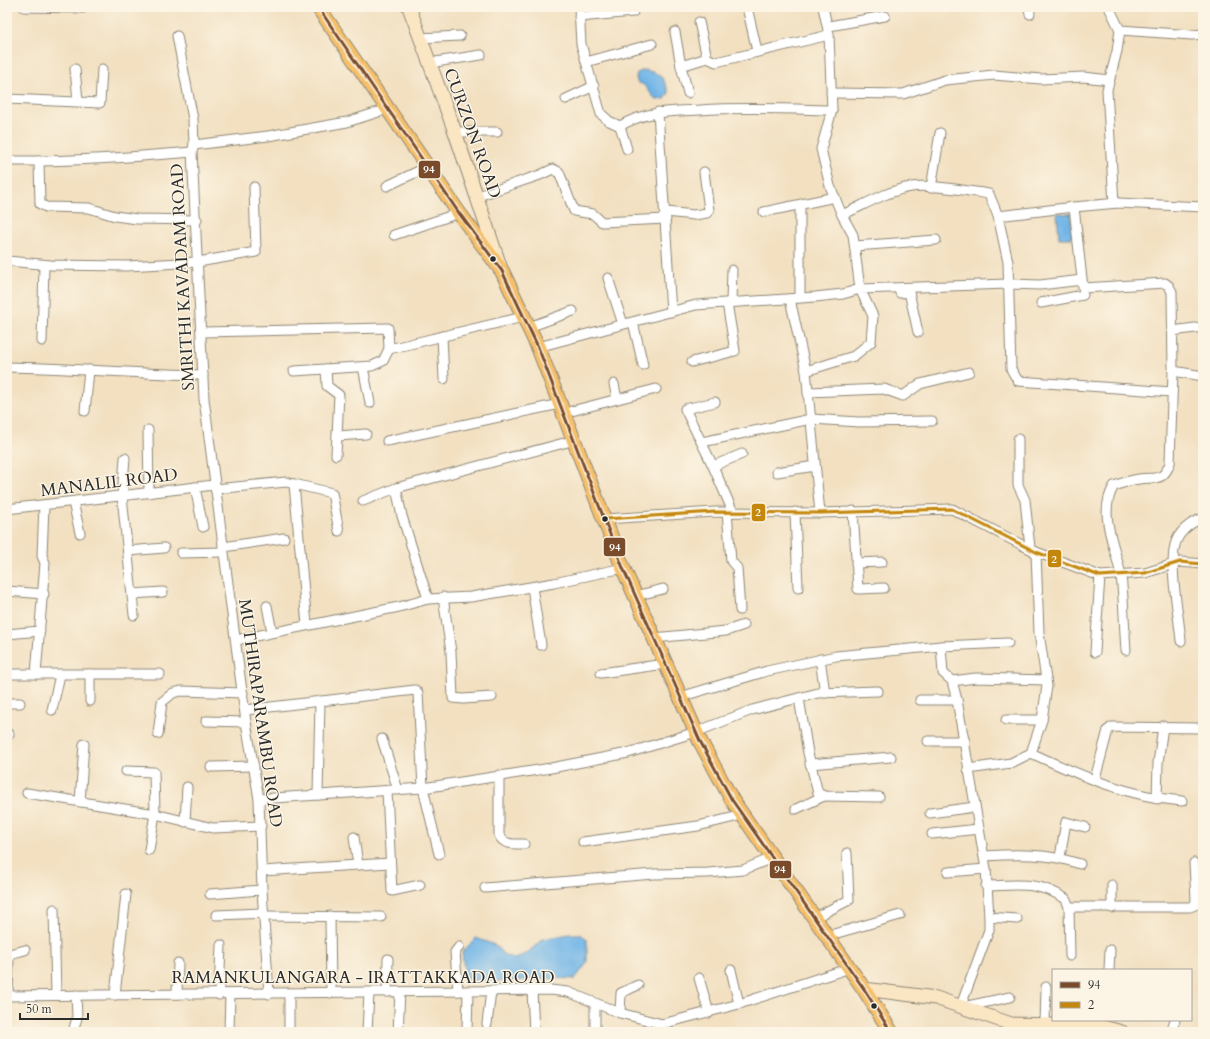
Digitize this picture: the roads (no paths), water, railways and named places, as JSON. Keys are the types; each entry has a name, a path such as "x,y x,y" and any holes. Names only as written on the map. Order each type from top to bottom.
{"main road":[{"path":"318,7 459,213 502,271 538,347 623,568 696,732 732,800 850,968 891,1032"},
{"name":"CURZON ROAD","path":"410,7 478,196 502,271"},
{"path":"864,989 936,998 960,1008 1011,1024 1107,1024 1122,1032"}],"street":[{"path":"24,7 83,8"},
{"path":"579,7 581,44 601,114 604,118 620,126 627,149"},
{"path":"747,7 756,51"},
{"path":"806,371 854,356 872,342 873,316 861,292 853,235 842,215 835,197 821,149 832,110 829,31 823,7"},
{"path":"1109,7 1120,30 1117,51 1107,90 1114,203"},
{"path":"579,17 633,12"},
{"path":"681,66 707,58 716,62 885,16"},
{"path":"699,22 707,58"},
{"path":"1120,30 1192,35 1203,34"},
{"path":"675,32 681,66 688,93"},
{"path":"7,161 115,158 193,149 193,119 177,36"},
{"path":"420,38 460,36"},
{"path":"586,62 652,44"},
{"path":"429,63 481,56"},
{"path":"7,99 100,103 102,69"},
{"path":"75,70 78,101"},
{"path":"831,93 903,94 945,80 994,75 1041,79 1084,77 1109,80"},
{"path":"566,99 594,86"},
{"path":"620,126 632,118 658,112 742,108 832,110"},
{"name":"SMRITHI KAVADAM ROAD","path":"215,487 204,399 193,149 347,122 388,109"},
{"path":"658,112 666,215 671,312"},
{"path":"455,132 496,132"},
{"path":"931,188 940,133"},
{"path":"38,161 40,204 46,207 89,208 115,216 137,219 197,220"},
{"path":"387,186 427,167"},
{"path":"478,196 540,175 553,169 559,172 574,211 593,214 602,222 666,215 694,215 707,213 709,210 704,172"},
{"path":"7,261 44,265 126,266 198,262 256,252 254,187"},
{"path":"842,215 882,196 912,187 961,189 989,194 998,216 1008,262 1010,369 1018,381 1172,392"},
{"path":"764,212 835,197"},
{"path":"998,216 1114,203 1175,204 1203,207"},
{"path":"1074,207 1083,288 1095,289 1165,283 1169,286 1172,292 1173,371 1170,463 1167,472 1159,478 1138,479 1114,486 1108,495 1109,536 1120,574 1126,650"},
{"path":"800,208 800,298"},
{"path":"394,235 459,213"},
{"path":"855,249 936,240"},
{"path":"855,249 889,249"},
{"path":"42,341 44,265"},
{"path":"692,362 735,351 729,303 732,270"},
{"path":"608,278 623,324"},
{"path":"538,347 696,305 790,299 861,292 1008,284 1040,285 1082,280"},
{"path":"861,292 909,292 918,332"},
{"path":"1040,303 1083,295"},
{"path":"790,299 806,371 820,513"},
{"path":"389,349 442,336 526,322 573,311"},
{"path":"632,322 643,365"},
{"path":"1172,331 1203,327"},
{"path":"202,332 388,328 389,349 384,361 372,366 294,371"},
{"path":"442,336 444,379"},
{"path":"7,367 203,376"},
{"path":"363,367 370,403"},
{"path":"326,369 327,386 339,395 336,455"},
{"path":"85,410 89,370"},
{"path":"1173,371 1203,376"},
{"path":"808,392 884,389 903,396 920,384 969,372"},
{"path":"614,384 617,399"},
{"path":"388,441 617,399 656,389"},
{"path":"716,402 685,410 714,466 730,512 731,561 737,568 740,610"},
{"path":"702,442 811,419 859,422 932,421"},
{"path":"148,430 149,493"},
{"path":"337,436 366,434"},
{"path":"1018,439 1018,485 1025,500 1033,550 1039,633 1046,680 1042,720 1032,754"},
{"path":"363,501 396,488 575,440"},
{"path":"714,466 742,454"},
{"path":"125,458 122,496 134,615"},
{"path":"778,472 815,466"},
{"name":"MANALIL ROAD","path":"7,510 195,488 286,482 332,493 339,531"},
{"path":"294,484 307,625"},
{"name":"MUTHIRAPARAMBU ROAD","path":"215,487 246,722 259,799 262,890 269,994"},
{"path":"195,488 203,527"},
{"path":"396,488 402,516 428,599"},
{"path":"73,502 80,533"},
{"path":"36,674 44,594 45,563 42,556 44,506"},
{"path":"605,520 730,512 820,513 952,509 1033,550 1100,576 1145,573 1180,562 1203,564"},
{"path":"853,511 858,589 884,588"},
{"path":"795,512 798,588"},
{"path":"1181,641 1173,564 1175,544 1185,528 1203,518"},
{"path":"181,553 223,550 284,538"},
{"path":"128,551 164,548"},
{"path":"856,563 882,562"},
{"path":"236,640 428,599 443,597 471,597 623,568"},
{"path":"1095,652 1100,576"},
{"path":"532,586 541,646"},
{"path":"636,596 663,589"},
{"path":"7,591 44,594"},
{"path":"132,594 163,592"},
{"path":"443,597 451,652 453,698 463,699 492,697"},
{"path":"267,606 272,632"},
{"path":"654,638 726,631 744,625"},
{"path":"7,634 40,631"},
{"path":"680,697 767,671 820,659 941,646 1008,643"},
{"path":"941,646 943,673 952,681 965,741 968,769 986,869 989,917 989,930 960,1008"},
{"path":"820,659 825,693"},
{"path":"601,673 665,664"},
{"path":"7,674 160,674"},
{"path":"90,674 90,702"},
{"path":"52,710 60,675"},
{"path":"952,681 976,678 1046,680"},
{"path":"245,710 415,690 418,693 423,788 438,854"},
{"path":"259,799 423,788 551,768 628,753 696,732 752,710 799,698 825,693 878,690"},
{"path":"158,734 162,702 173,693 181,691 243,693"},
{"path":"799,698 810,764 818,793 824,796 879,797"},
{"path":"920,700 957,700"},
{"path":"318,796 320,701"},
{"path":"7,703 20,703"},
{"path":"1006,720 1042,720"},
{"path":"206,721 246,722"},
{"path":"1095,779 1108,730 1117,726 1203,728"},
{"path":"1157,799 1158,764 1163,726"},
{"path":"382,739 398,790"},
{"path":"928,741 965,741"},
{"path":"80,802 84,744"},
{"path":"968,769 1011,763 1032,754 1113,787 1157,799 1182,801"},
{"path":"810,764 891,757"},
{"path":"211,767 254,766"},
{"path":"126,771 154,772 155,814 149,850"},
{"path":"499,775 499,835 501,840 506,842 524,844"},
{"path":"185,822 187,787"},
{"path":"387,791 392,890 420,886"},
{"path":"27,793 155,814 213,828 261,826"},
{"path":"796,809 824,796"},
{"path":"930,813 975,807"},
{"path":"584,842 698,826 743,815"},
{"path":"1060,857 1066,822 1085,827"},
{"path":"932,834 979,829"},
{"path":"354,837 358,865"},
{"path":"814,918 849,900 847,853"},
{"path":"984,856 1025,854 1060,857 1080,864"},
{"path":"485,888 654,874 708,873 743,870 772,858"},
{"path":"262,871 390,863"},
{"path":"1069,907 1190,907 1195,905 1200,893 1194,863"},
{"path":"948,872 986,869"},
{"path":"986,886 1028,884 1041,886 1066,899 1069,907 1070,956"},
{"path":"1112,885 1112,908"},
{"path":"210,894 262,890"},
{"path":"115,995 126,894"},
{"path":"54,910 56,995"},
{"path":"216,915 381,917"},
{"path":"827,936 900,915"},
{"path":"330,916 331,993"},
{"path":"989,917 1017,919"},
{"path":"219,995 221,945"},
{"path":"458,991 455,952 459,947"},
{"path":"8,996 9,954 25,950"},
{"path":"1109,969 1110,950"},
{"path":"387,992 388,959"},
{"path":"177,994 178,963"},
{"name":"RAMANKULANGARA - IRATTAKKADA ROAD","path":"8,996 219,995 532,990 568,992 620,1013 662,1024 709,1013 850,968"},
{"path":"731,970 739,1004"},
{"path":"699,978 709,1013"},
{"path":"620,1013 621,993 638,985"},
{"path":"1045,1025 1046,987"},
{"path":"532,990 534,1032"},
{"path":"467,1032 468,991"},
{"path":"487,1024 491,991"},
{"path":"398,1032 400,992"},
{"path":"367,1032 370,993"},
{"path":"229,1032 230,994"},
{"path":"289,994 289,1032"},
{"path":"73,1032 77,1018 76,995"},
{"path":"960,1008 1010,998"},
{"path":"594,1032 595,1003"},
{"path":"1171,1032 1175,1021"}],"water":[{"path":"644,70 655,73 663,79 669,93 665,99 656,100 644,85 637,82 637,73"},
{"path":"1057,213 1071,214 1072,238 1059,238"},
{"path":"569,934 580,934 587,939 587,963 575,979 561,978 492,982 465,979 462,952 476,938 495,945 503,954 515,959 527,953 543,939"}]}
